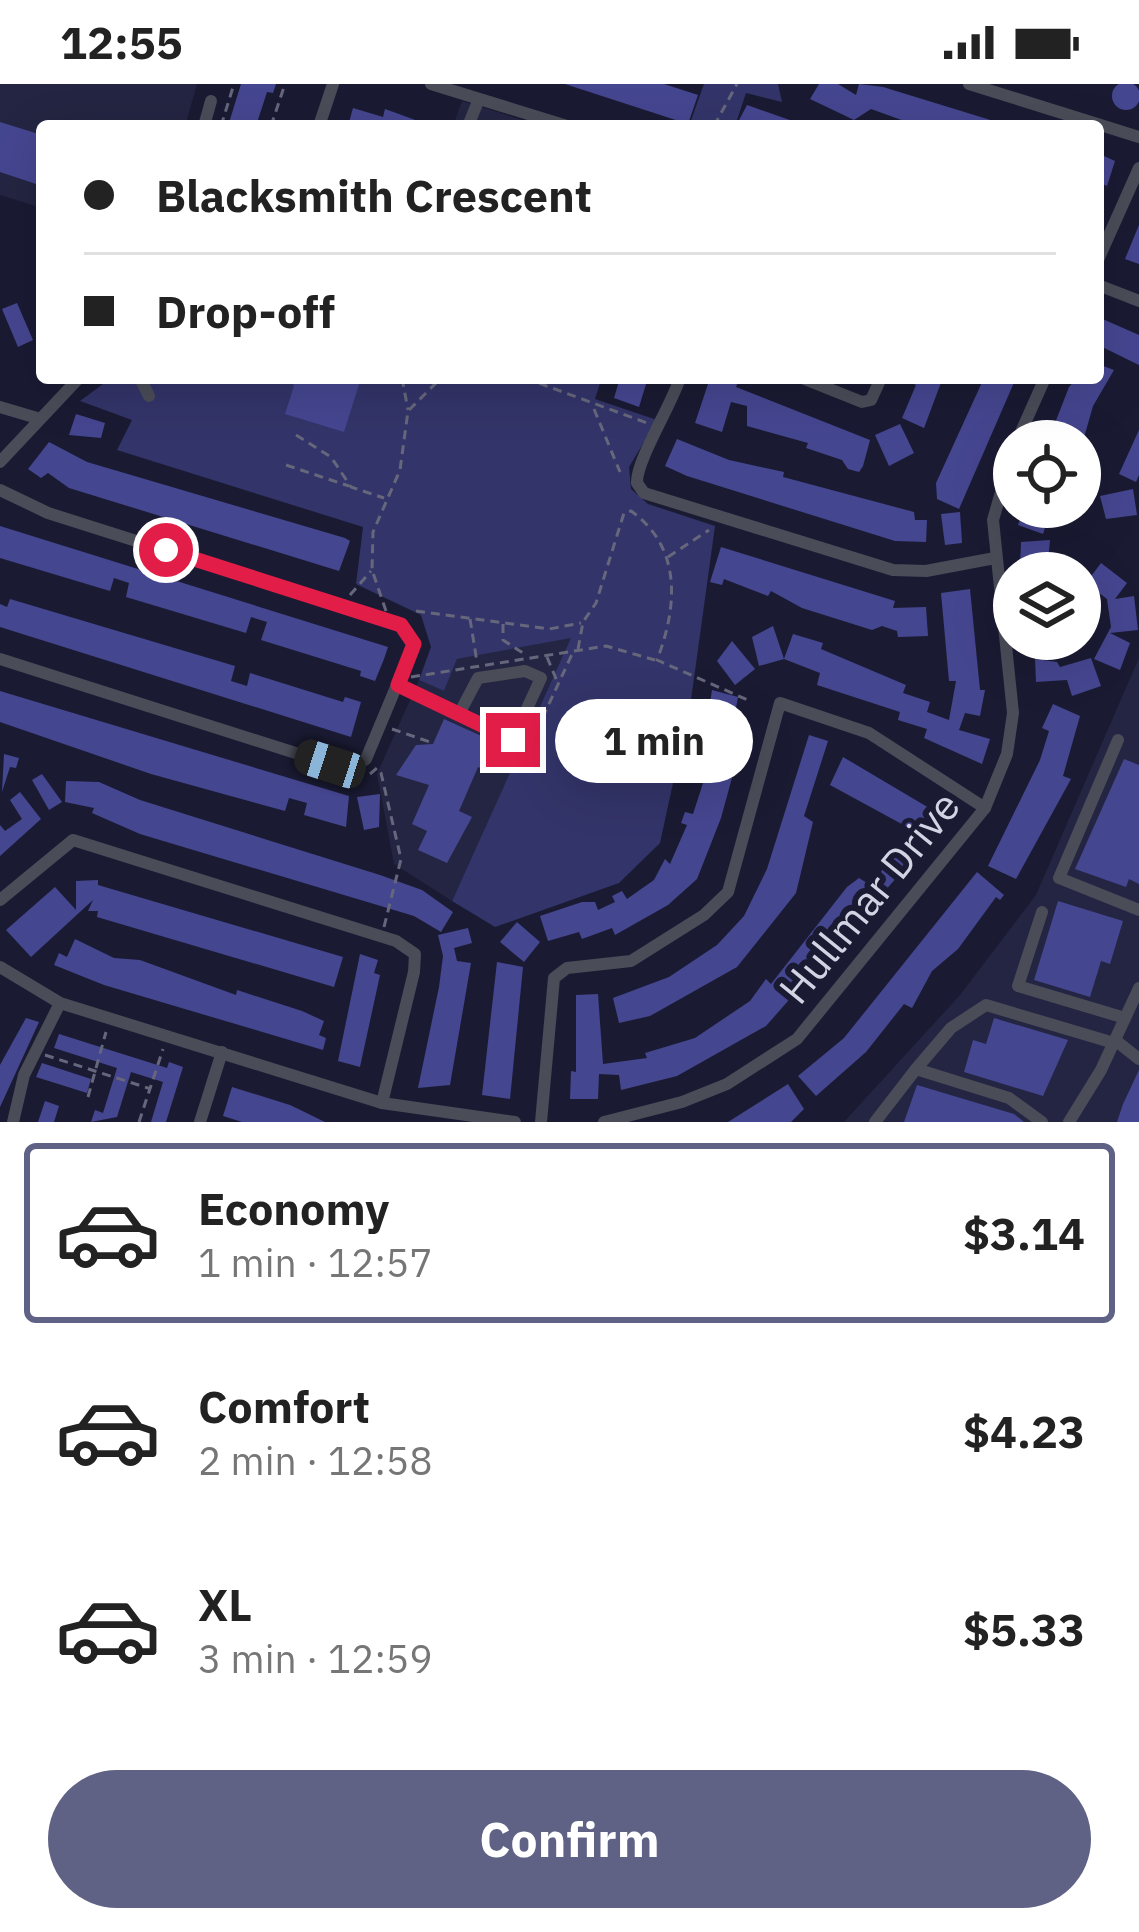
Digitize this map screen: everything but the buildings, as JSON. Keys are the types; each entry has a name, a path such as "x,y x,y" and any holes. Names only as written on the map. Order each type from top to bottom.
{"street":[{"path":"321,120 333,84"},
{"path":"431,84 547,120"},
{"path":"969,84 1084,120"},
{"path":"470,120 479,99"},
{"path":"206,120 211,101"},
{"path":"1104,126 1139,137"},
{"path":"1104,247 1139,168"},
{"path":"1104,287 1139,301"},
{"path":"59,384 62,392"},
{"path":"0,462 72,384"},
{"path":"143,384 149,396"},
{"path":"678,384 661,429 638,465 640,489 877,566 926,571 993,557"},
{"path":"817,384 862,402 872,400 879,384"},
{"name":"Hullmar Drive","path":"1026,420 1042,384"},
{"path":"0,407 37,418"},
{"path":"0,490 48,513 401,625 414,644 364,761 342,766 0,659"},
{"name":"Hullmar Drive","path":"604,1122 682,1102 727,1084 797,1039 985,808 1012,730 1011,660"},
{"path":"398,685 513,740 542,678 525,671 478,678 459,714"},
{"path":"542,1122 554,978 567,968 631,961 704,915 728,892 780,703 869,733 985,808"},
{"path":"1118,740 1059,878 1139,910"},
{"path":"0,900 73,840 396,940 415,954 415,972 382,1103"},
{"path":"1042,912 1018,986 1139,1029"},
{"path":"0,967 60,1003 382,1103 515,1122"},
{"path":"1069,1122 1139,988"},
{"path":"13,1122 24,1075 60,1003"},
{"path":"875,1122 951,1028 986,1005 1114,1042 1139,1059"},
{"path":"200,1122 222,1052"},
{"path":"916,1069 1009,1098 1042,1122"}],"path":[{"path":"223,120 234,84"},
{"path":"273,120 285,84"},
{"path":"717,120 737,84"},
{"path":"383,619 387,602 372,570 374,532 403,460 408,411 403,384"},
{"path":"408,411 435,384"},
{"path":"539,384 661,429"},
{"path":"595,407 620,472"},
{"path":"296,434 331,457 351,487"},
{"path":"286,465 386,499"},
{"path":"530,745 576,650 583,622 596,603 627,510 627,496 640,489"},
{"path":"627,510 648,527 667,558 674,596 657,660 750,701"},
{"path":"667,558 709,530"},
{"path":"346,607 372,570"},
{"path":"416,611 549,629 583,622"},
{"path":"470,617 478,664"},
{"path":"504,622 503,640 531,657"},
{"path":"547,655 558,684"},
{"path":"380,725 430,742"},
{"path":"370,774 377,768 381,772 401,859 383,928"},
{"path":"88,1097 106,1032"},
{"path":"140,1122 163,1049"},
{"path":"37,1053 151,1089"}],"shaded area":[{"path":"0,84 197,84 187,120 36,120 36,206 0,195"},
{"path":"704,84 778,84 782,102 746,93 737,120 691,120"},
{"path":"462,101 523,120 455,120"},
{"path":"103,384 600,384 595,399 657,420 629,467 631,489 648,504 715,526 691,700 660,843 619,883 495,927 452,901 571,638 457,659 444,691 419,680 431,647 421,615 356,584 363,527 117,450 132,420 80,401"},
{"path":"572,637 452,901 394,864 377,774 419,680 444,691 457,659"},
{"path":"1139,658 1139,1122 844,1122 960,995 1036,895"}],"route":[{"path":"166,550 401,625 414,644 398,685 513,740"}]}
